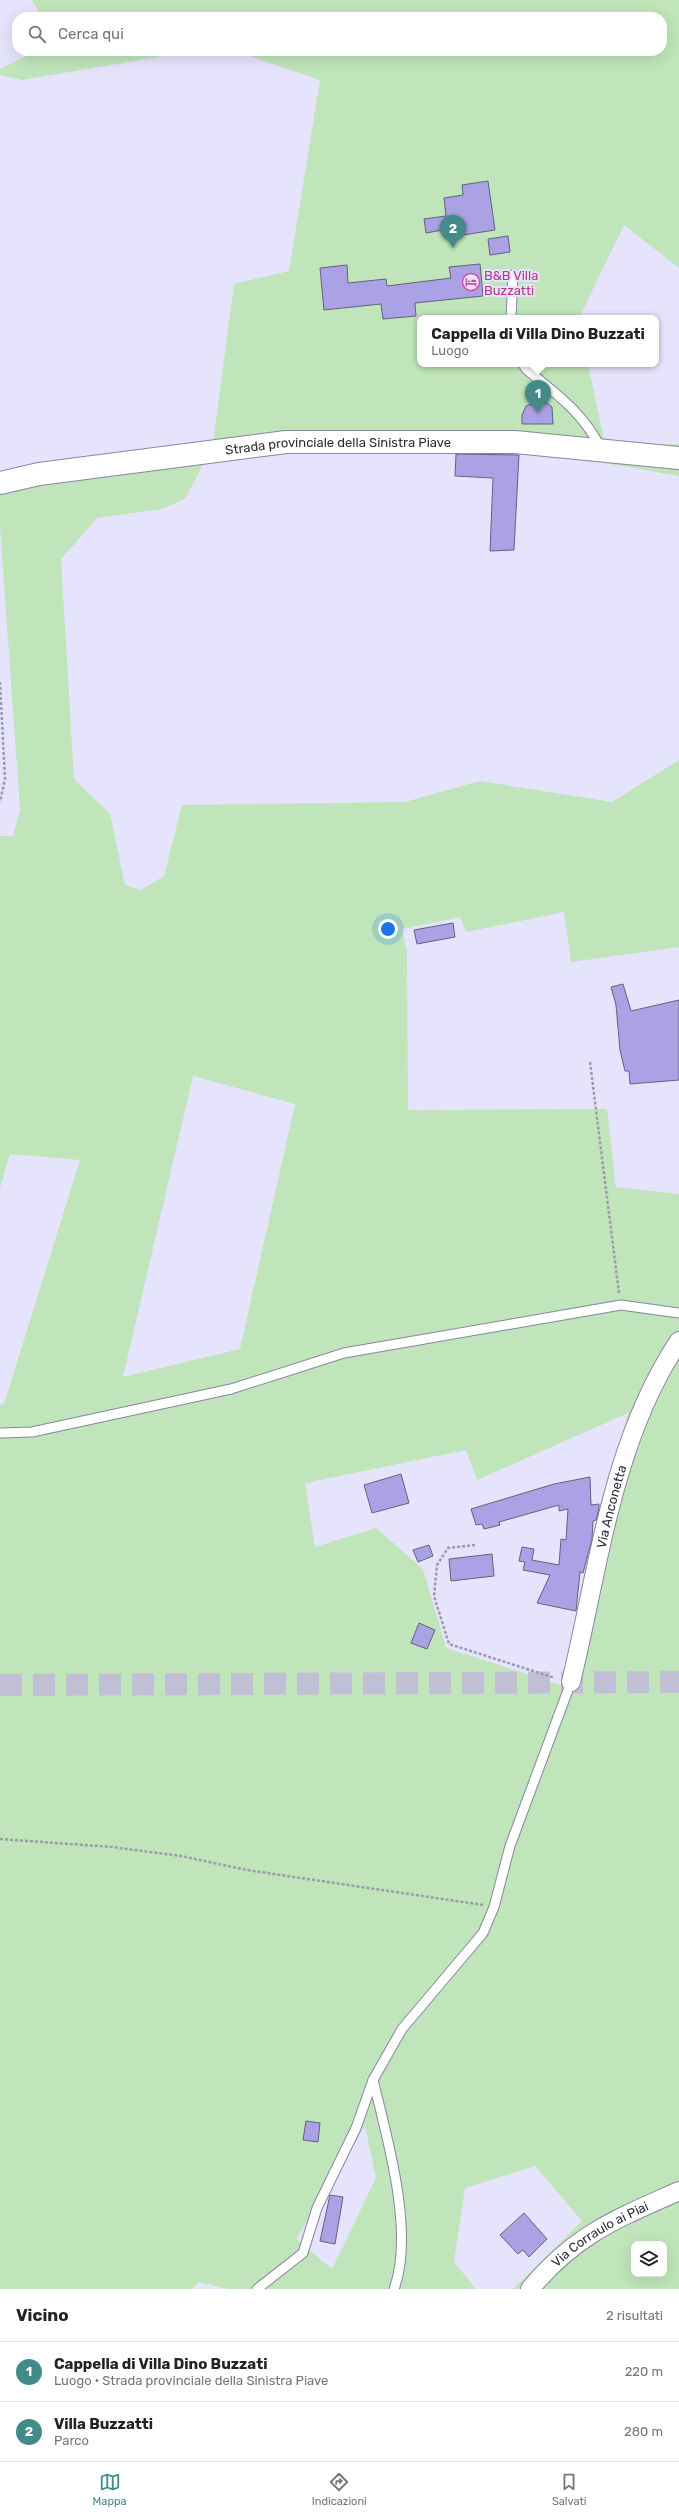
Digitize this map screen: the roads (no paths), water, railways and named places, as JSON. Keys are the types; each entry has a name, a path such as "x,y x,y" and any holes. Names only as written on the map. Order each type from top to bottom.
{"street":[{"name":"Strada provinciale della Sinistra Piave","path":"0,483 39,474 286,442 515,442 679,458"},
{"name":"Via Anconetta","path":"571,1682 600,1557 633,1428 655,1379 679,1342"},
{"name":"Via Corraulo ai Piai","path":"530,2289 551,2264 570,2248 604,2224 679,2191"}],"lane":[{"path":"511,315 513,275"},
{"path":"525,367 575,408 592,430 602,450"},
{"path":"0,1433 32,1432 231,1389 344,1353 620,1305 679,1313"},
{"path":"257,2289 303,2253 317,2208 356,2128 374,2080 402,2029 482,1933 494,1907 510,1846 571,1682"},
{"path":"374,2080 389,2146 400,2216 400,2273 394,2289"}],"tunnel":[{"path":"0,1685 679,1682"}],"place":[{"name":"Villa Buzzatti","path":"453,248"},
{"name":"B&B Villa Buzzatti","path":"471,282"},
{"name":"Cappella di Villa Dino Buzzati","path":"538,413"}]}
